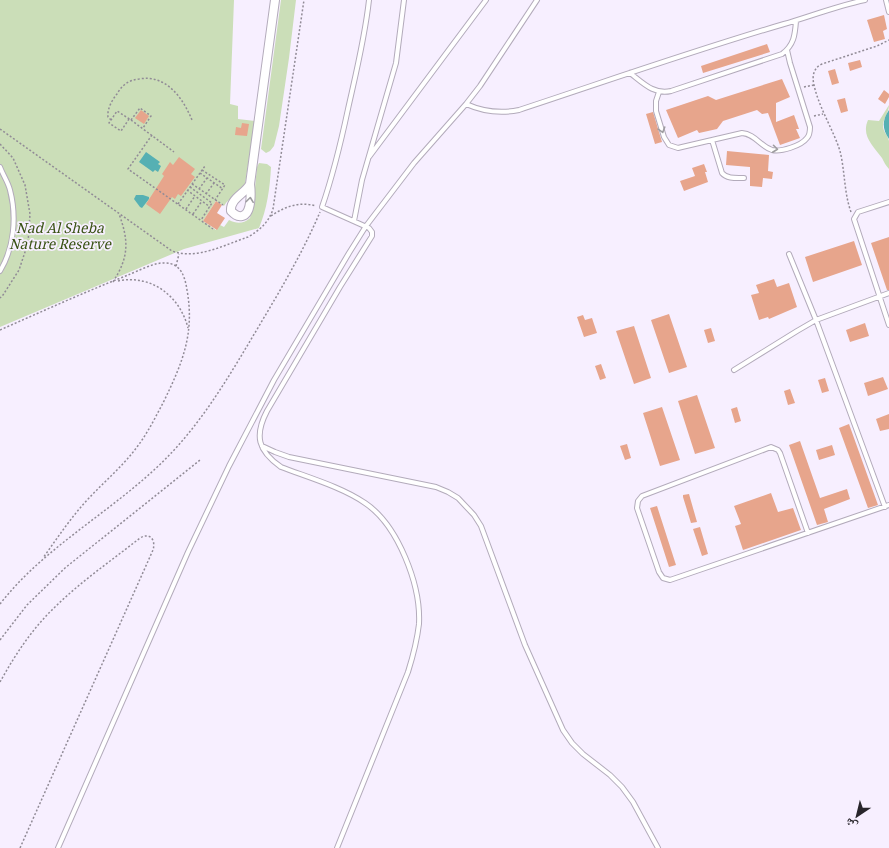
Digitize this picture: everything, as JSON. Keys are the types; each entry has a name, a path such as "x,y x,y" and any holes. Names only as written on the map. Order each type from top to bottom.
{"street":[{"path":"250,184 233,202 232,211 235,215 244,216 247,213 251,196 250,184 275,0"}],"lane":[{"path":"337,848 414,654 419,624 417,598 412,574 395,537 387,524 377,513 366,503 353,496 281,467 273,462 261,445 259,436 260,428 267,411 340,286 371,241 372,232 366,226 322,208 338,154 356,75 369,0"},
{"path":"354,221 357,200 367,159 396,63 404,0"},
{"path":"367,159 486,0"},
{"path":"58,848 188,552 229,466 274,380 366,226 414,163 466,104 537,0"},
{"path":"466,104 486,111 508,112 519,110 740,37 865,0"},
{"path":"886,0 889,12"},
{"path":"630,73 649,88 659,92 671,92 776,56 787,50 794,40 796,21"},
{"path":"659,92 656,101 656,111 664,137 669,145 678,148 746,133 769,148 778,150 798,144 809,136 810,126 787,50"},
{"path":"712,140 722,173 730,178 744,178"},
{"path":"0,167 10,190 14,214 12,240 5,264 0,271"},
{"path":"889,202 858,212 854,219 889,325"},
{"path":"789,254 816,320 887,506 674,579 667,579 664,578 659,572 637,504 639,498 642,496 772,447 780,453 808,533"},
{"path":"734,370 816,320 889,293"},
{"path":"261,445 274,452 289,456 436,487 448,492 467,506 480,526 525,645 563,730 572,743 583,754 610,775 622,787 633,802 658,848"}],"path":[{"path":"271,216 275,201 281,150 304,0"},
{"path":"854,219 848,200 840,152 833,131 817,96 814,85 814,74 816,68 822,64 877,46 889,40"},
{"path":"129,119 121,130 109,123 111,120 108,117 108,112 118,92 123,86 144,78 156,80 168,86 184,103 192,120"},
{"path":"131,120 140,108 151,116 142,128"},
{"path":"111,120 117,111 174,152"},
{"path":"0,129 165,247 179,253 186,254 202,252 248,237 261,228 271,216 290,206 312,204 322,208 312,232 287,279 228,378 195,427 155,470 42,560 22,578 0,604"},
{"path":"152,135 128,169 213,229"},
{"path":"178,204 205,166"},
{"path":"202,170 225,185 215,200"},
{"path":"200,173 223,189"},
{"path":"199,189 207,178"},
{"path":"206,194 214,183"},
{"path":"192,184 232,211"},
{"path":"190,187 212,204 201,220"},
{"path":"188,190 210,207"},
{"path":"186,209 195,196"},
{"path":"193,214 202,201"},
{"path":"113,282 121,267 126,252 126,236 118,212"},
{"path":"176,266 179,253"},
{"path":"0,330 161,263 171,263 176,266 182,272 185,282 189,302 187,346 171,386 147,433 128,458 76,513 42,560"},
{"path":"113,282 138,280 152,284 161,289 173,299 182,311 188,330"},
{"path":"0,640 27,605 65,568 200,460"},
{"path":"0,682 26,640 54,608 140,538 149,536 153,540 153,550 20,848"}],"green space":[{"name":"Nad Al Sheba Nature Reserve","path":"0,0 234,0 230,104 238,106 238,119 255,121 245,184 243,188 224,206 216,201 203,221 216,230 220,225 224,227 229,220 240,223 250,218 254,198 257,167 259,163 267,164 271,167 269,191 259,228 184,249 0,327"},
{"path":"281,0 296,0 279,126 274,146 266,153 261,149"},
{"path":"889,105 883,126 889,141 889,169 869,140 866,126 868,120 879,121"}],"water":[{"path":"889,110 889,139 885,132 884,121"},
{"path":"146,152 160,162 158,164 161,166 158,172 155,170 153,172 139,162"},
{"path":"136,195 149,197 142,208 134,199"}],"building":[{"path":"884,15 887,29 883,31 885,39 874,42 867,20"},
{"path":"767,44 770,52 703,73 701,66"},
{"path":"860,60 862,67 850,71 848,63"},
{"path":"835,69 839,83 832,85 828,71"},
{"path":"782,79 790,97 776,103 776,122 794,115 799,129 796,129 800,138 780,145 768,113 762,114 757,110 723,121 717,129 699,133 697,130 678,138 666,110 708,96 716,100"},
{"path":"884,90 889,94 885,104 878,99"},
{"path":"845,98 848,111 841,113 837,100"},
{"path":"141,110 149,116 144,124 135,118"},
{"path":"653,112 662,142 655,144 646,114"},
{"path":"242,123 249,124 247,136 235,135 236,127 241,128"},
{"path":"727,151 769,155 768,171 773,172 772,179 763,178 762,187 750,186 750,167 726,165"},
{"path":"179,157 195,169 191,174 195,177 181,196 178,194 175,199 172,197 160,214 146,204 164,176 162,174 170,162 173,165"},
{"path":"704,164 708,182 684,191 680,181 695,176 692,168"},
{"path":"216,201 222,205 217,213 225,218 217,230 203,221"},
{"path":"889,237 889,290 887,290 871,243"},
{"path":"854,241 862,265 813,282 805,257"},
{"path":"774,279 777,287 789,283 797,307 769,319 768,317 759,320 751,295 759,293 756,285"},
{"path":"669,314 687,367 669,373 651,320"},
{"path":"583,315 585,320 592,318 597,333 584,337 577,317"},
{"path":"865,323 869,336 850,342 846,330"},
{"path":"634,326 651,378 634,384 616,331"},
{"path":"711,328 715,341 708,343 704,330"},
{"path":"601,364 606,378 600,380 595,366"},
{"path":"883,377 888,389 868,396 864,383"},
{"path":"825,378 829,391 822,393 818,380"},
{"path":"790,389 795,403 788,405 784,391"},
{"path":"697,395 715,448 695,454 678,401"},
{"path":"662,407 680,460 660,466 643,413"},
{"path":"737,407 741,421 735,423 731,409"},
{"path":"889,414 889,429 880,431 876,419"},
{"path":"849,424 878,505 868,508 839,428"},
{"path":"800,441 820,498 847,489 850,499 824,509 828,522 817,525 789,445"},
{"path":"627,444 631,458 625,460 620,446"},
{"path":"832,445 835,455 819,460 816,450"},
{"path":"771,493 778,512 793,508 801,530 743,550 735,526 741,524 734,506"},
{"path":"689,494 697,522 691,523 683,497 683,495"},
{"path":"657,506 676,565 669,567 650,508"},
{"path":"700,527 708,554 702,556 693,529"}]}
